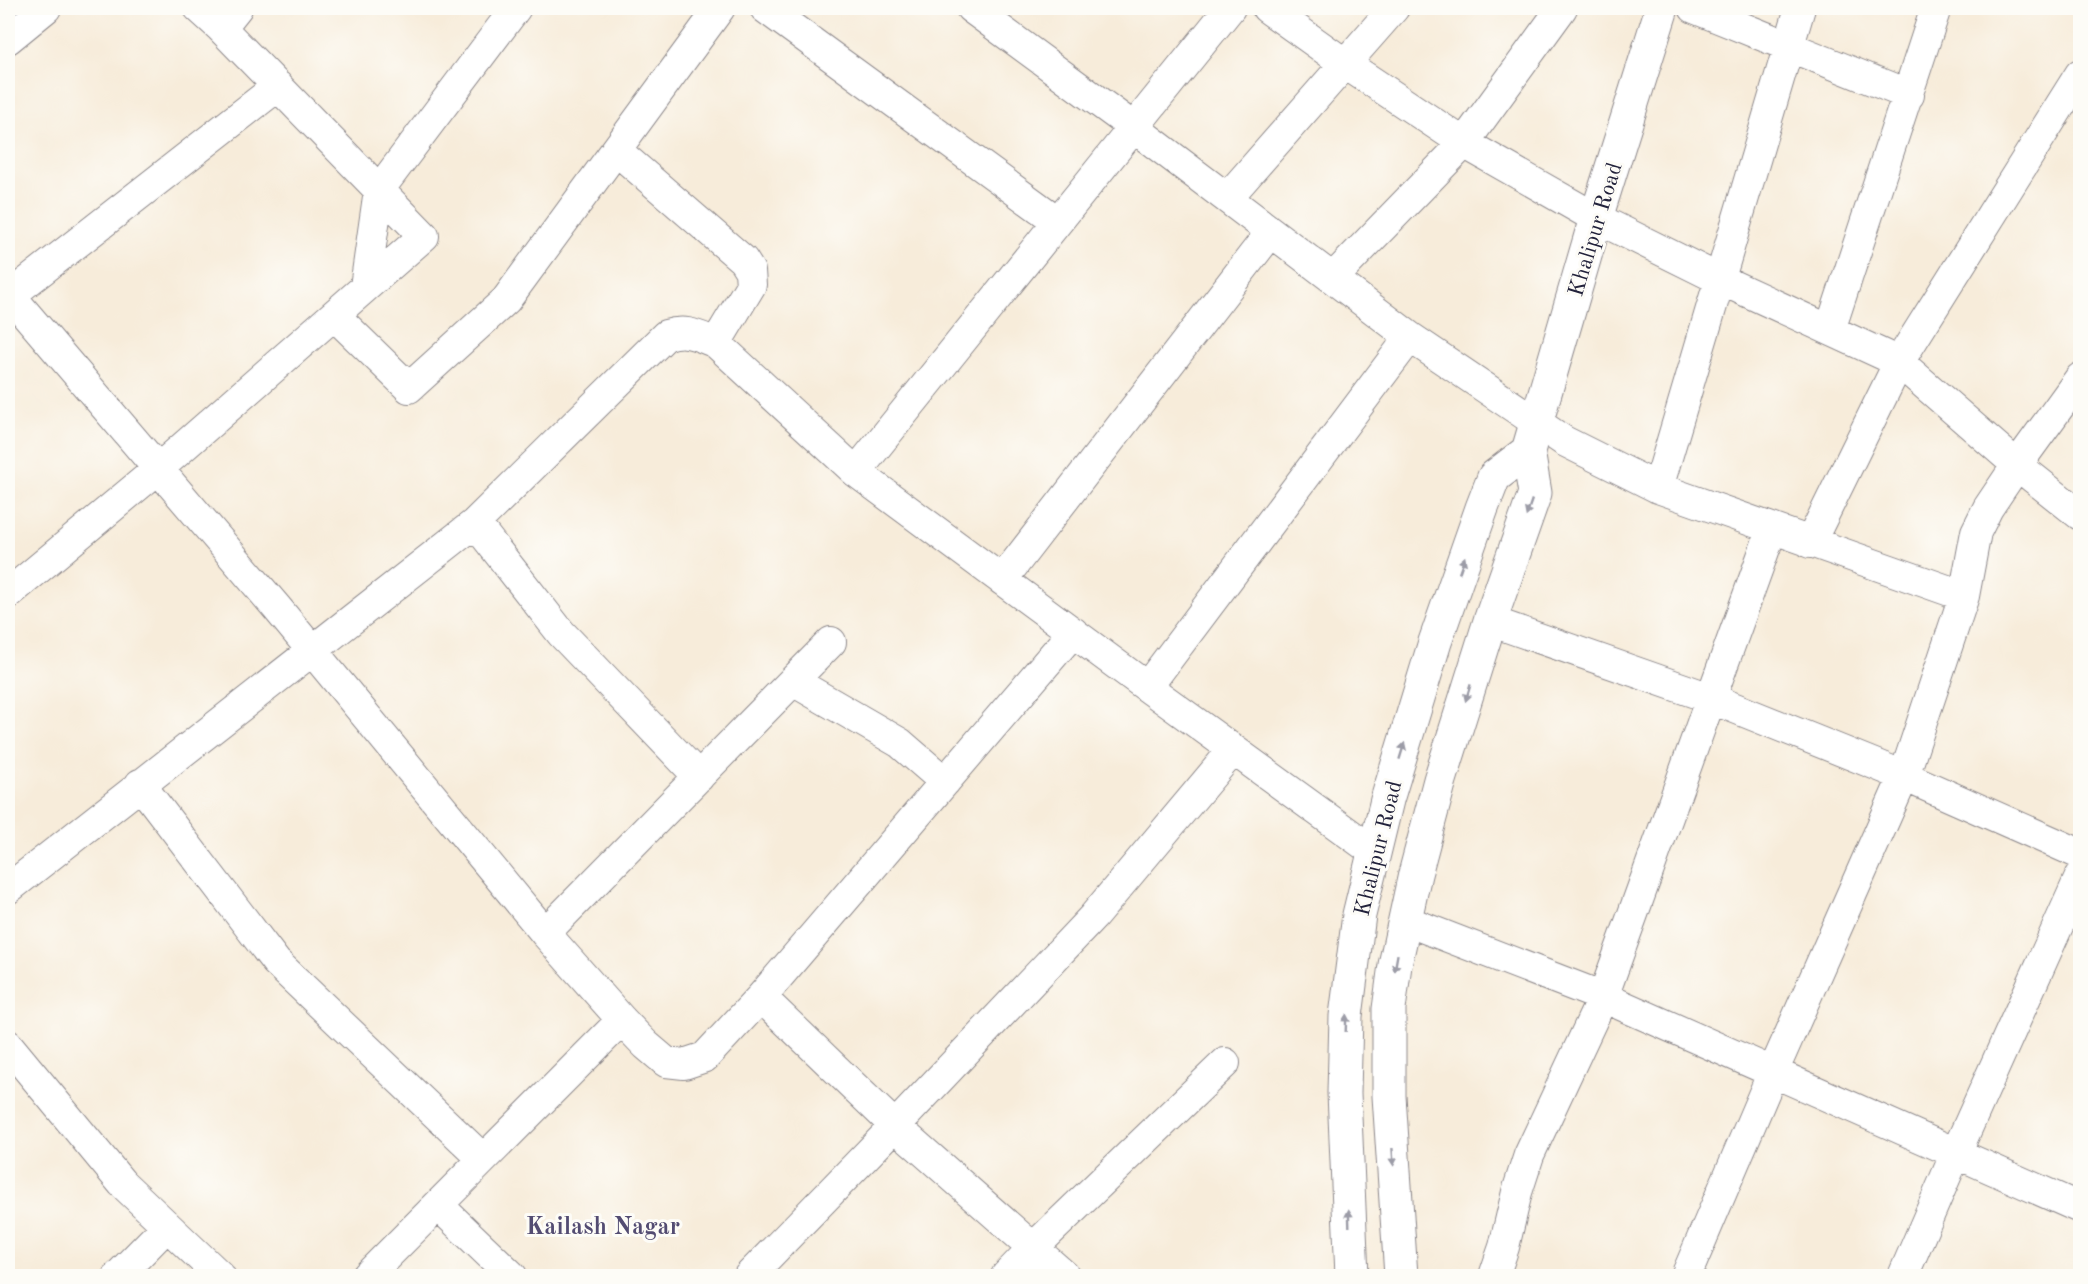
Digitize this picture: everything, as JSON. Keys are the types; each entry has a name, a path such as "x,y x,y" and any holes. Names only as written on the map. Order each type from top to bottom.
{"street":[{"path":"8,39 46,8"},
{"path":"8,594 158,469 424,236 278,86 229,18 199,8"},
{"path":"365,287 380,190 516,8"},
{"path":"334,315 409,388 506,300 720,8"},
{"path":"765,8 1057,221"},
{"path":"971,8 1333,278 1532,436 1564,441 1658,488 1964,596"},
{"path":"856,471 1230,8"},
{"path":"1267,8 1344,63 1464,143 1596,218 1719,279 1899,362 2017,465 2080,515"},
{"path":"1227,198 1394,8"},
{"path":"1333,278 1464,143 1562,8"},
{"name":"Khalipur Road","path":"1401,1276 1389,1096 1389,1009 1404,920 1440,780 1490,621 1535,493 1532,436 1596,218 1662,8"},
{"path":"1694,8 1909,95"},
{"path":"1658,488 1800,8"},
{"path":"1830,330 1936,8"},
{"path":"1810,543 1899,362 2080,74"},
{"path":"278,86 8,295 312,650 545,933 622,1020 666,1062 684,1064 705,1057 761,997 1073,632"},
{"path":"616,150 743,260 750,271 751,285 716,343"},
{"path":"1002,580 1271,232"},
{"path":"8,890 475,523 666,335 680,331 694,333 716,343 856,471 1373,851 1415,874"},
{"path":"1147,687 1410,337"},
{"path":"1686,1276 1904,776 1964,596 1976,532 1988,508 2017,465 2080,378"},
{"name":"Khalipur Road","path":"1352,1276 1344,1093 1346,1016 1359,915 1373,851 1436,642 1482,508 1494,477 1532,436"},
{"path":"475,523 561,633 699,777"},
{"path":"1494,1276 1529,1155 1603,997 1772,529"},
{"path":"1490,621 1710,698 1904,776 2080,854"},
{"path":"545,933 831,642"},
{"path":"793,681 900,743 945,782"},
{"path":"749,1276 895,1126 1093,916 1233,750"},
{"path":"140,784 276,962 483,1159"},
{"path":"1903,1276 2080,878"},
{"path":"1404,920 1603,997 2080,1208"},
{"path":"761,997 895,1126 1065,1276"},
{"path":"367,1276 622,1020"},
{"path":"8,1045 122,1183 220,1276"},
{"path":"1006,1276 1225,1063"},
{"path":"438,1205 512,1276"},
{"path":"118,1276 167,1226"}],"district":[{"name":"Kailash Nagar","path":"603,1226"}]}
